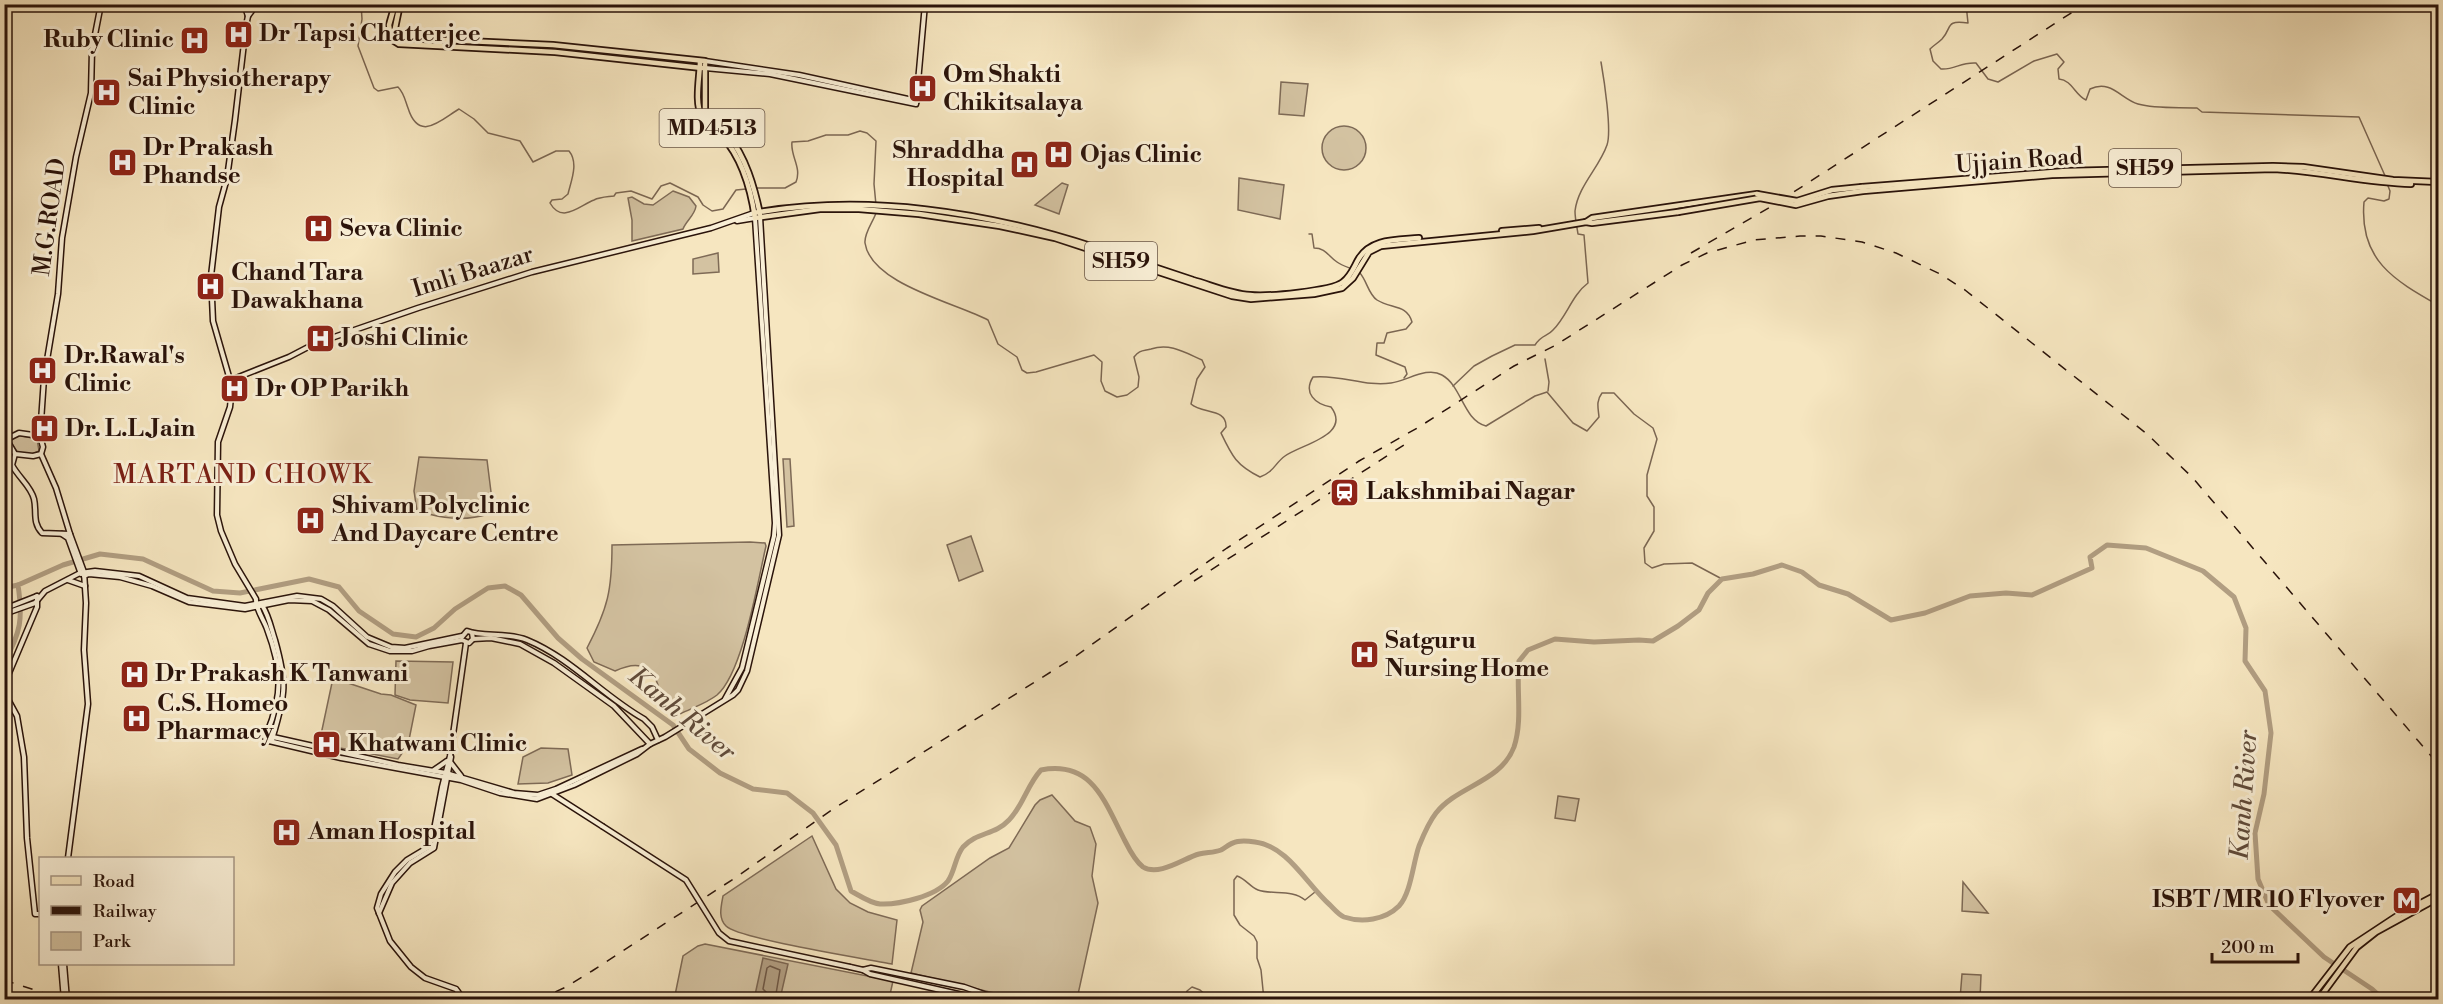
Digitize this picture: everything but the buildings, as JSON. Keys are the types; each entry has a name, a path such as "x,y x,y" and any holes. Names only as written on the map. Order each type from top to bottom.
{"main road":[{"name":"M.G.ROAD","path":"41,454 43,447 40,436 45,378 58,294 62,238 76,157 91,93 92,50 101,4"},
{"path":"244,4 248,16 235,120 219,207 211,276 213,321 231,380 230,407 218,442 218,515 228,548 258,604 280,659 285,685 273,736 268,741"},
{"path":"248,16 257,4"},
{"path":"395,4 389,31 391,39 399,44 555,52 702,68"},
{"path":"400,4 394,33 402,38 553,45 703,61 799,75 916,103 925,4"},
{"name":"MD4513","path":"703,61 706,116 722,128 743,159 757,215"},
{"name":"MD4513","path":"702,68 771,74 916,103"},
{"name":"Ujjain Road","path":"1863,189 2052,175 2274,169 2393,182 2439,183"},
{"name":"Ujjain Road","path":"1597,220 1678,212 1760,198 1796,205 1863,189 1906,183 1916,185"},
{"name":"SH59","path":"757,215 820,209 884,208 1000,226 1055,238 1247,299 1325,292 1342,288 1369,252 1381,246 1541,229 1757,194 1801,200 1832,190 1863,189"},
{"path":"268,741 332,756 447,775 514,793 538,795 551,793 665,738 738,690 747,671 779,535 757,215"},
{"name":"Imli Baazar","path":"231,380 290,357 314,344 532,272 757,215"},
{"path":"40,436 14,433 6,442 15,454 33,456 41,454 56,488 85,586 84,650 87,715 68,857"},
{"path":"15,454 12,465 34,500 36,525 42,533 70,534"},
{"path":"62,534 72,544"},
{"path":"4,609 30,603 45,591 83,574 131,580 152,586 189,602 246,609 258,604"},
{"path":"83,574 134,575 154,581 187,598 245,606 297,596 321,599 333,606 367,637 384,645 399,648 491,638 520,644 554,663 614,706 650,744"},
{"path":"131,580 134,575"},
{"path":"67,580 85,586"},
{"path":"4,685 24,642 37,598"},
{"path":"258,604 279,668 277,706 265,738 268,741"},
{"path":"4,614 16,607"},
{"path":"465,999 452,987 417,973 390,941 378,908 381,894 395,872 407,860 431,844 450,759 463,640 466,632 514,637 535,644 644,719 652,727 658,740"},
{"path":"472,633 473,639"},
{"path":"4,692 17,716 24,757 27,838 38,914"},
{"path":"267,734 435,773 443,788"},
{"path":"435,773 450,759"},
{"path":"450,759 461,778"},
{"path":"443,788 451,781 461,778"},
{"path":"551,793 686,880 719,933 729,941 985,999"},
{"path":"2309,999 2361,938 2439,894"},
{"path":"2318,999 2332,981 2344,957 2369,937 2439,898"},
{"path":"62,965 65,999"},
{"path":"863,970 871,968 964,987 1001,999"}],"green space":[{"path":"1281,82 1308,84 1304,116 1279,114"},
{"path":"1344,126 1353,127 1360,132 1365,139 1365,157 1360,164 1353,169 1344,170 1335,169 1328,164 1323,157 1322,148 1323,139 1328,132 1335,127"},
{"path":"1239,178 1284,185 1280,219 1238,210"},
{"path":"1062,183 1068,185 1059,214 1035,205"},
{"path":"673,191 689,197 696,206 683,229 632,241 632,220 628,198 632,197 644,204 653,205"},
{"path":"718,253 719,272 693,274 693,259"},
{"path":"17,435 37,439 39,451 30,455 18,453 10,441"},
{"path":"419,457 487,460 491,492 488,514 470,518 452,518 417,511 414,491"},
{"path":"783,459 790,459 794,526 787,527"},
{"path":"971,536 983,571 959,581 947,545"},
{"path":"765,543 766,546 759,581 742,647 726,684 717,695 680,714 652,695 658,685 655,677 646,668 635,665 615,671 594,662 587,648 600,621 610,587 612,545"},
{"path":"396,661 453,662 448,703 410,700 395,695"},
{"path":"333,678 416,705 408,745 398,759 319,744"},
{"path":"541,748 568,749 572,775 548,783 518,784 523,757"},
{"path":"1052,795 1075,821 1090,827 1096,844 1092,876 1098,903 1077,999 1019,999 911,973 923,922 920,910 922,906 990,858 1009,848 1035,805"},
{"path":"1558,796 1579,799 1575,821 1555,818"},
{"path":"812,836 836,889 850,903 868,912 897,920 892,964 754,937 736,931 723,923 721,912 723,896"},
{"path":"1963,882 1988,913 1962,911"},
{"path":"705,944 893,981 889,999 674,1000 683,956"},
{"path":"1962,974 1981,975 1980,999 1960,999"}],"water":[{"path":"763,958 788,964 780,999 755,995"}],"waterway":[{"path":"361,4 362,19 358,46 374,88 378,91 398,87 413,119 424,127 438,123 459,109 474,119 488,133 520,141 533,162 556,151 569,151 574,166 568,194 550,203 560,212 571,212 596,199 614,196 616,193 631,191 652,199 661,186 670,183 698,197 703,205 712,211 723,209 736,190 746,189"},
{"path":"1966,4 1968,23 1960,22 1950,25 1942,39 1930,49 1933,61 1941,69 1976,63 1988,79 1998,82 2034,61 2057,54 2064,62 2058,69 2059,79 2067,82 2086,100 2090,89 2104,86 2132,102 2152,107 2197,108 2202,112 2359,117 2386,178"},
{"path":"1453,386 1474,366 1492,356 1515,345 1535,345 1558,324 1578,293 1588,283 1584,235 1578,234 1575,211 1580,193 1607,145 1609,129 1601,62"},
{"path":"757,188 785,188 796,182 798,171 792,142 808,141 826,135 848,135 860,131 867,133 876,141 874,184 876,205"},
{"path":"2388,186 2389,199 2384,201 2368,198 2364,202 2367,239 2383,266 2394,277 2438,305"},
{"path":"876,213 867,231 865,243 871,257 882,270 917,290 988,320 998,344 1017,357 1022,370 1027,373 1094,355 1102,362 1101,381 1105,391 1117,397 1127,395 1138,387 1139,377 1134,357 1139,352 1164,347 1183,351 1202,360 1205,367 1197,379 1191,404 1222,417 1226,427 1221,433 1232,454 1240,464 1260,477 1268,473 1285,456 1322,438 1335,425 1336,417 1331,407 1320,403 1310,393 1309,388 1313,377 1333,377 1381,384 1397,382 1423,373 1436,373 1449,380 1472,417 1478,423 1486,426 1535,396 1547,392 1573,423 1587,431 1599,417 1598,401 1602,393 1614,393 1634,414 1653,428 1657,439 1647,475 1647,496 1654,507 1654,531 1644,548 1645,563 1652,568 1664,564 1692,563 1722,579"},
{"path":"1309,234 1312,234 1314,248 1324,251 1339,263 1352,269"},
{"path":"1359,272 1369,291 1377,300 1402,310 1410,316 1412,322 1406,329 1387,333 1384,343 1377,343 1376,355 1405,367 1407,374 1404,378"},
{"path":"1545,359 1549,382 1548,391"},
{"name":"Kanh River","path":"4,662 19,625 18,585 63,565 100,554 143,559 213,591 240,593 309,579 339,587 359,611 393,634 416,637 434,628 455,609 488,588 505,586 521,595 558,638 582,659 673,725 689,749 720,773 753,789 787,793 813,813 836,845 851,891 865,899 888,904 907,901 935,891 948,881 958,855 968,842 1004,825 1009,820 1041,770 1059,769 1085,778 1095,788 1111,812 1132,855 1143,867 1156,870 1199,854 1216,852 1235,842 1255,842 1267,845 1287,858 1340,915 1351,919 1366,920 1393,911 1403,900 1419,846 1436,813 1455,796 1489,776 1508,759 1517,737 1519,661 1528,650 1555,639 1594,642 1653,641 1699,610 1708,593 1722,579 1753,574 1782,565 1802,572 1819,585 1848,594 1891,620 1925,613 1970,596 2006,593 2032,595 2092,568 2090,557 2107,545 2146,548 2203,571 2234,597 2246,628 2245,661 2265,691 2271,733 2264,794 2255,833 2258,879 2269,905 2324,957 2372,989 2384,1000"},
{"path":"4,588 18,585"},
{"path":"1264,1000 1261,970 1257,958 1257,942 1254,936 1240,925 1234,915 1234,880 1237,876 1258,890 1295,894 1305,900 1315,892"},
{"path":"1184,1000 1187,991 1192,987 1200,990 1212,1000"}],"railway":[{"path":"1691,253 1772,206 2085,4"},
{"path":"537,1000 566,987 592,971 738,876 833,809 1073,658 1227,548 1359,461 1419,427 1514,366 1556,345 1682,265 1707,253 1754,240 1821,236 1862,242 1896,253 1940,274 1965,290 2147,434 2192,477 2438,764"},
{"path":"1194,581 1410,441"},
{"path":"4,980 72,1000"},
{"path":"4,992 32,1000"}],"place":[{"name":"Dr Tapsi Chatterjee","path":"238,34"},
{"name":"Ruby Clinic","path":"195,40"},
{"name":"Om Shakti Chikitsalaya","path":"922,89"},
{"name":"Sai Physiotherapy Clinic","path":"107,93"},
{"name":"Ojas Clinic","path":"1059,155"},
{"name":"Dr Prakash Phandse","path":"122,162"},
{"name":"Shraddha Hospital","path":"1025,165"},
{"name":"Seva Clinic","path":"319,229"},
{"name":"Chand Tara Dawakhana","path":"210,287"},
{"name":"Joshi Clinic","path":"320,338"},
{"name":"Dr.Rawal's Clinic","path":"43,370"},
{"name":"Dr OP Parikh","path":"234,389"},
{"name":"Dr. L.L.Jain","path":"44,429"},
{"name":"Lakshmibai Nagar","path":"1345,492"},
{"name":"Shivam Polyclinic And Daycare Centre","path":"311,520"},
{"name":"Satguru Nursing Home","path":"1364,655"},
{"name":"Dr Prakash K Tanwani","path":"134,674"},
{"name":"C.S. Homeo Pharmacy","path":"136,718"},
{"name":"Khatwani Clinic","path":"327,744"},
{"name":"Aman Hospital","path":"287,832"},
{"name":"ISBT / MR 10 Flyover","path":"2406,900"}],"district":[{"name":"MARTAND CHOWK","path":"243,475"}]}
